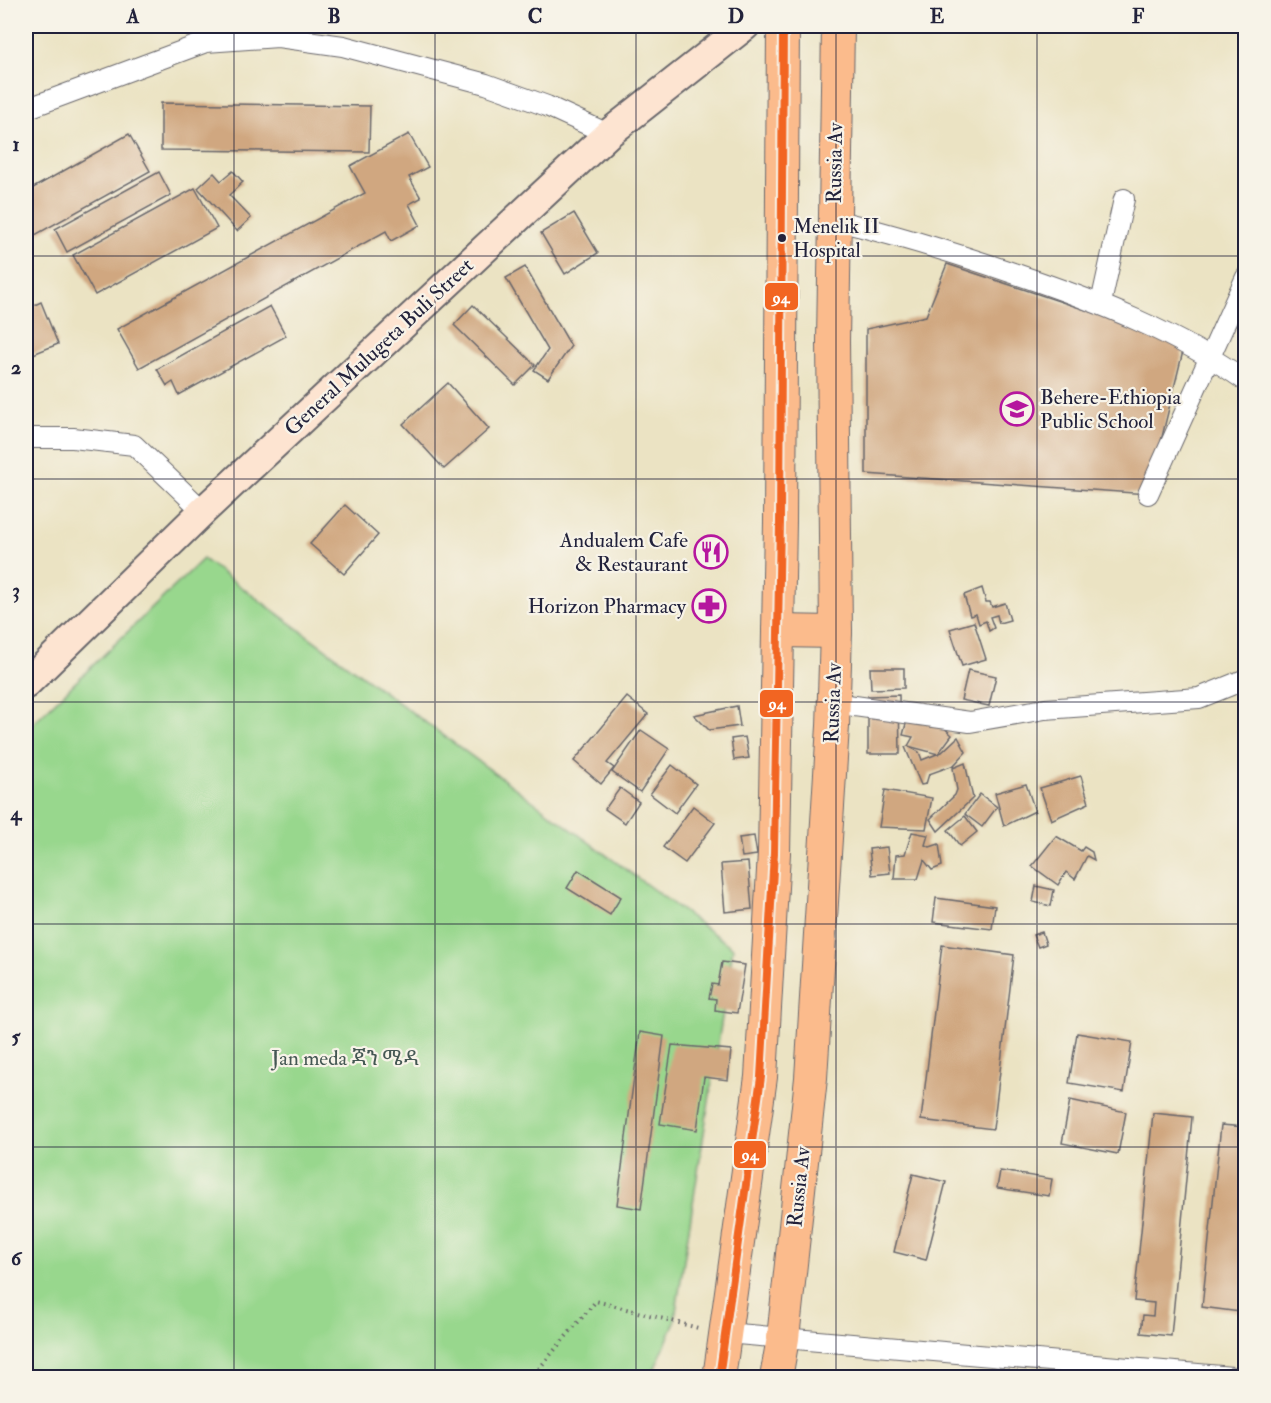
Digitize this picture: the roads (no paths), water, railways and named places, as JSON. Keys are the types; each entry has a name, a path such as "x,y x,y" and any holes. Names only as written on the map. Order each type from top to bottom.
{"main road":[{"name":"General Mulugeta Buli Street","path":"26,684 203,511 608,134 744,26"},
{"path":"719,1377 761,1077 774,853 783,26"},
{"name":"Russia Av","path":"776,1377 783,1338 810,1078 833,703 836,632 833,526 834,220 838,26"},
{"path":"778,631 836,632"}],"street":[{"path":"26,110 206,42 278,37 343,46 486,84 547,106 608,134"},
{"path":"1101,303 1124,199"},
{"path":"834,220 919,241 1101,303 1209,355 1245,381"},
{"path":"1148,494 1245,277"},
{"path":"26,438 73,438 134,445 203,511"},
{"path":"833,703 970,722 1045,709 1199,699 1245,679"},
{"path":"726,1333 1244,1377"}],"place":[{"name":"Menelik II Hospital","path":"782,238"},
{"name":"Behere-Ethiopia Public School","path":"1017,409"},
{"name":"Andualem Cafe & Restaurant","path":"711,552"},
{"name":"Horizon Pharmacy","path":"709,606"}],"park label":[{"name":"Jan meda ጃን ሜዳ","path":"345,1058"}]}
